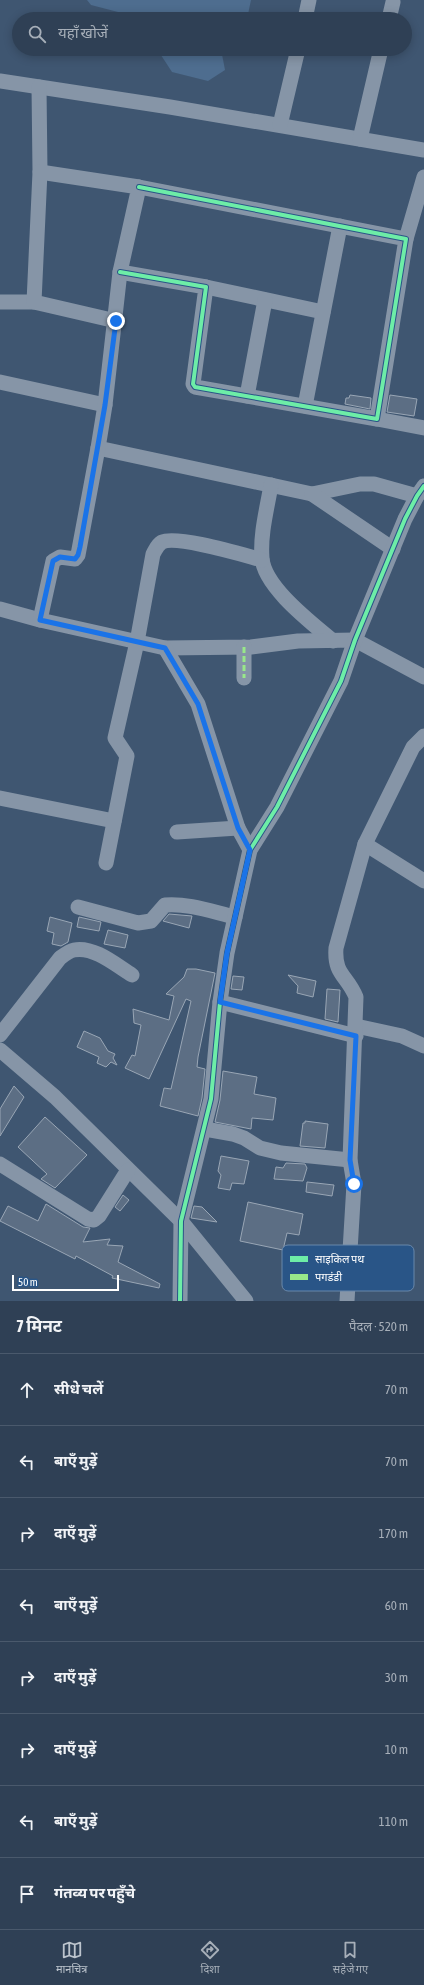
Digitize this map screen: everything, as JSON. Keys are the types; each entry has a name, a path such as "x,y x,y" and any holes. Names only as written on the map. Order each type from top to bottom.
{"street":[{"path":"306,12 309,0"},
{"path":"391,12 393,2"},
{"path":"280,125 296,56"},
{"path":"360,139 380,56"},
{"path":"0,81 280,125 424,150"},
{"path":"34,302 40,172 39,87"},
{"path":"40,172 139,187 406,239"},
{"path":"377,420 406,239 424,177"},
{"path":"40,620 53,561 60,557 75,559 78,555 105,405 116,321 120,272 139,187"},
{"path":"305,406 340,226"},
{"path":"120,272 206,287 323,312"},
{"path":"206,287 192,384 198,388 424,428"},
{"path":"247,396 265,300"},
{"path":"0,302 34,302 116,321"},
{"path":"0,382 105,405"},
{"path":"98,448 312,494 393,549"},
{"path":"180,1301 181,1222 205,1129 211,1099 220,1002 227,953 250,850 277,807 337,688 355,640 393,549 420,491 374,484 360,484 312,494"},
{"path":"271,485 263,534 262,560 272,584 289,603 333,641"},
{"path":"106,863 126,756 114,738 137,642 154,554 157,546 163,541 181,541 262,560"},
{"path":"0,609 40,620 165,648 244,647 298,641 355,640 424,677"},
{"path":"244,647 244,678"},
{"path":"165,648 198,704 238,828 250,850"},
{"path":"350,1245 354,1184 350,1160 356,1031 356,998 352,987 340,972 335,962 336,948 365,844 414,747 424,736"},
{"path":"0,798 114,821"},
{"path":"177,832 238,828"},
{"path":"365,844 424,881"},
{"path":"78,907 138,923 151,921 165,905 180,904 235,917"},
{"path":"0,1034 60,958 73,950 93,952 132,975"},
{"path":"220,1002 356,1031 402,1036 424,1046"},
{"path":"0,1050 55,1097 181,1222 246,1301"},
{"path":"205,1129 233,1134 244,1138 260,1148 281,1153 350,1160"},
{"path":"0,1164 88,1219 94,1220 100,1216 128,1170"},
{"path":"347,1301 348,1291"}],"water":[{"path":"87,0 251,0 248,12 118,12 91,5"},
{"path":"162,56 222,56 225,70 208,81 172,72"}],"building":[{"path":"350,395 371,398 370,409 345,404 346,398 349,398"},
{"path":"390,395 417,399 414,416 387,412"},
{"path":"169,914 192,916 189,928 163,921"},
{"path":"50,917 72,923 68,942 61,946 52,944 54,933 47,931"},
{"path":"79,917 101,922 99,931 77,927"},
{"path":"108,930 128,935 125,948 104,944"},
{"path":"187,969 196,969 215,973 198,1057 197,1067 205,1069 202,1098 198,1116 160,1106 164,1088 171,1089 191,1001 186,999 149,1079 125,1068 132,1055 135,1056 141,1025 134,1023 133,1009 169,1020 174,996 166,994 184,977"},
{"path":"288,975 316,981 313,997 297,993 298,986"},
{"path":"233,976 244,977 242,990 231,989"},
{"path":"327,989 340,990 338,1022 325,1019"},
{"path":"84,1031 100,1038 108,1051 115,1054 113,1058 117,1065 111,1062 106,1067 97,1063 99,1057 77,1047"},
{"path":"223,1071 257,1077 254,1094 276,1098 273,1120 252,1118 251,1129 215,1122 220,1100"},
{"path":"14,1086 24,1097 0,1136 0,1109"},
{"path":"45,1117 87,1155 55,1188 41,1179 47,1174 18,1147"},
{"path":"305,1121 328,1124 325,1148 300,1146 303,1123 305,1123"},
{"path":"221,1156 249,1161 244,1184 232,1183 230,1190 218,1188 221,1175 218,1171"},
{"path":"286,1163 305,1164 307,1168 303,1181 274,1179 276,1167 283,1168"},
{"path":"307,1182 334,1185 332,1196 306,1192"},
{"path":"123,1195 129,1200 120,1211 115,1207"},
{"path":"248,1202 303,1214 299,1235 287,1233 284,1245 282,1245 282,1250 240,1241"},
{"path":"46,1204 83,1227 90,1228 83,1242 110,1239 107,1245 123,1246 118,1262 160,1284 159,1288 112,1278 113,1276 76,1256 75,1259 0,1221 8,1206 38,1221"},
{"path":"194,1206 202,1207 217,1222 191,1218"}],"marked path":[{"path":"244,647 244,678"}],"cycle path":[{"path":"120,272 206,287 193,384 195,387 377,419 406,239 139,187"},
{"path":"180,1301 181,1221 211,1099 220,1002 227,953 250,850 277,807 341,681 355,640 405,519 424,486"}],"route":[{"path":"116,321 105,405 78,555 75,559 60,557 53,561 40,620 165,648 198,704 238,828 250,850 227,953 220,1002 356,1036 353,1072 350,1160 354,1184"}]}
